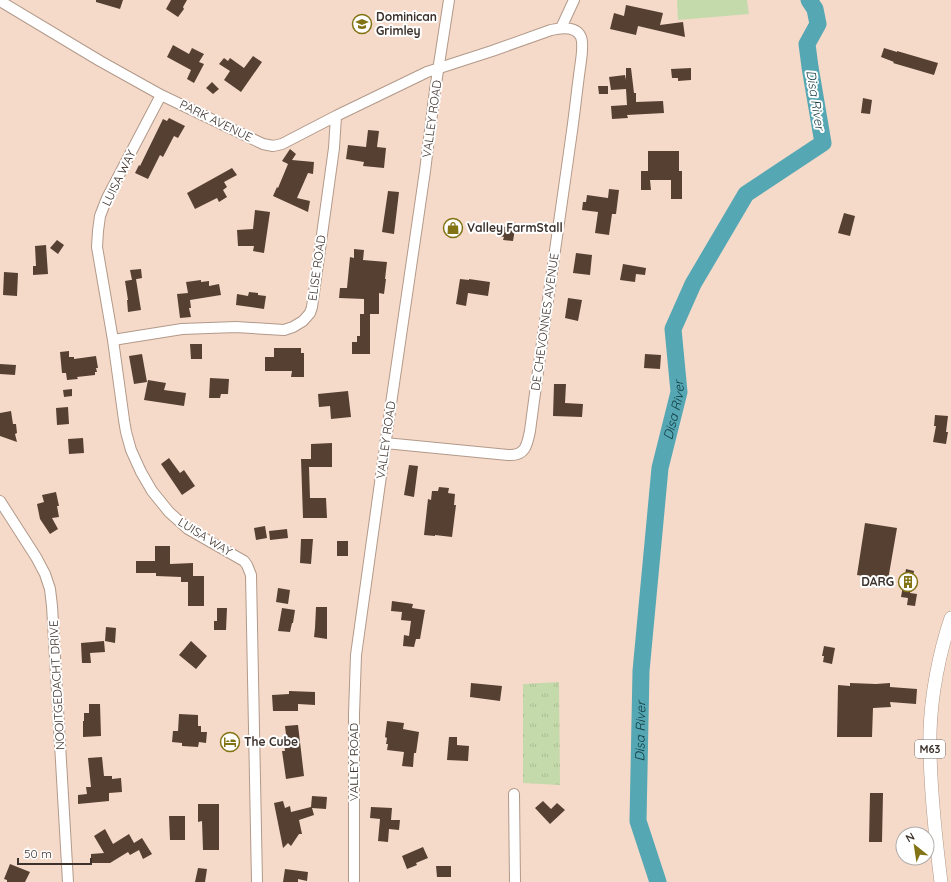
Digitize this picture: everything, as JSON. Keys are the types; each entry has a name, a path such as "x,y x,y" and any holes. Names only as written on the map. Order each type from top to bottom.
{"main road":[{"name":"M63","path":"941,882 930,755 930,731 941,654 951,618"}],"street":[{"name":"VALLEY ROAD","path":"354,882 354,714 356,655 385,443 425,171 435,90 449,0"},
{"path":"439,68 524,40 540,33 560,28 574,0"},
{"name":"PARK AVENUE","path":"1,3 161,95 269,146 277,146 282,144 336,116 427,72 439,68"},
{"name":"DE CHEVONNES AVENUE","path":"385,443 514,456 522,451 527,445 576,102 581,56 582,41 579,35 571,30 560,28"},
{"name":"LUISA WAY","path":"161,95 100,216 97,247 113,340 126,432 131,450 141,472 152,491 177,520 188,529 244,561 251,574 257,882"},
{"name":"ELISE ROAD","path":"113,340 182,328 284,330 293,327 307,317 312,307 334,148 336,116"},
{"name":"NOOITGEDACHT DRIVE","path":"0,501 46,574 50,590 53,614 68,882"},
{"path":"514,794 515,882"}],"green space":[{"path":"677,0 747,0 749,14 678,20"},
{"path":"559,682 560,785 523,783 523,684"}],"building":[{"path":"96,0 123,0 120,9 96,2"},
{"path":"171,0 187,0 183,7 184,9 178,17 166,9"},
{"path":"626,5 663,13 660,25 683,22 685,37 638,26 636,35 610,29 614,13 624,16"},
{"path":"173,45 189,54 192,48 204,54 199,62 204,64 194,83 187,79 191,70 167,57"},
{"path":"884,48 938,63 934,75 893,63 894,62 881,57"},
{"path":"253,56 262,62 241,92 224,80 230,71 219,64 224,58 228,61 230,58 244,68"},
{"path":"626,68 631,68 634,93 636,93 636,102 663,101 664,113 627,115 628,118 612,119 611,106 627,105 626,89 611,90 609,77 625,75 626,80"},
{"path":"691,68 691,80 678,81 678,78 672,78 671,69"},
{"path":"212,82 219,89 213,94 206,88"},
{"path":"598,86 608,86 608,94 599,94"},
{"path":"863,98 872,100 870,114 861,113"},
{"path":"169,118 185,126 178,138 174,136 163,157 160,155 148,179 135,173 139,165 140,166 163,119 167,121"},
{"path":"368,130 379,131 377,147 386,148 384,168 363,166 364,162 346,159 348,145 366,147"},
{"path":"290,149 296,154 292,160 314,162 313,174 308,173 297,198 310,201 308,212 273,196 288,164 282,161"},
{"path":"648,151 679,151 679,171 682,171 682,199 671,199 671,180 650,180 651,190 641,190 641,171 648,171"},
{"path":"232,168 237,175 224,182 227,187 223,190 227,197 219,202 217,198 195,209 187,193"},
{"path":"609,189 619,190 616,214 612,214 609,235 595,233 598,212 582,210 583,202 586,202 587,195 608,198"},
{"path":"388,191 399,192 394,234 382,232"},
{"path":"255,210 270,212 264,253 253,251 254,246 238,246 237,230 253,229"},
{"path":"844,213 855,216 850,236 838,233"},
{"name":"Valley FarmStall","path":"448,220 460,221 459,236 446,235"},
{"path":"506,222 516,223 513,241 503,240 504,237 499,236 500,226 506,227"},
{"path":"57,240 64,245 58,254 50,248"},
{"path":"46,245 48,274 33,275 33,266 36,266 35,246"},
{"path":"354,249 364,250 363,260 387,262 384,294 379,293 379,314 370,314 370,354 352,354 352,342 357,342 357,336 360,336 360,314 364,314 364,299 339,298 340,288 347,288 350,257 354,258"},
{"path":"576,253 592,255 590,275 573,273"},
{"path":"623,264 646,268 645,275 636,274 635,282 620,280"},
{"path":"141,269 142,278 132,280 130,270"},
{"path":"4,272 18,273 17,296 3,295"},
{"path":"136,279 141,310 128,312 125,281"},
{"path":"460,279 490,282 488,296 468,293 466,306 456,304"},
{"path":"201,280 201,282 209,281 209,286 219,284 221,295 190,300 191,308 189,308 191,317 180,318 177,294 188,293 186,282"},
{"path":"249,292 266,296 264,309 236,305 237,294 248,296"},
{"path":"568,298 582,300 578,321 565,318"},
{"path":"190,344 202,344 202,359 191,359"},
{"path":"274,348 301,348 301,353 304,353 304,377 291,377 292,371 265,371 265,357 274,357"},
{"path":"69,351 69,357 74,357 74,359 96,356 98,368 96,368 97,372 95,372 95,375 67,380 66,373 62,373 60,352"},
{"path":"142,354 147,382 134,384 129,356"},
{"path":"645,354 661,355 660,369 644,368"},
{"path":"0,364 16,365 15,375 0,374"},
{"path":"210,378 229,379 228,394 221,394 220,398 209,398"},
{"path":"148,380 166,383 164,390 186,393 184,406 144,400"},
{"path":"554,384 566,384 565,403 583,404 582,417 553,416"},
{"path":"72,389 72,396 64,397 63,390"},
{"path":"348,391 351,417 331,419 330,406 319,407 318,394"},
{"path":"68,407 69,424 57,425 56,408"},
{"path":"11,411 13,424 16,424 17,433 15,434 17,442 0,436 0,413"},
{"path":"935,415 948,416 946,444 933,442 936,426 934,426"},
{"path":"83,438 84,453 69,454 68,439"},
{"path":"332,443 332,467 309,467 310,498 326,498 327,518 303,518 301,459 311,459 311,444"},
{"path":"169,458 180,473 184,470 195,486 182,495 161,464"},
{"path":"409,465 418,466 414,497 404,495"},
{"path":"439,487 449,488 448,493 455,494 454,505 456,505 452,537 424,535 428,499 431,500 432,491 438,491"},
{"path":"56,492 59,506 57,506 59,517 52,518 58,529 50,534 40,519 37,504 44,502 42,495"},
{"path":"865,523 897,528 888,580 857,575"},
{"path":"265,526 267,538 256,540 254,528"},
{"path":"287,529 288,538 270,540 269,531"},
{"path":"301,539 313,539 311,564 300,563"},
{"path":"337,541 348,541 348,556 337,556"},
{"path":"155,546 170,546 170,564 193,563 193,576 204,576 204,606 188,606 188,582 181,582 181,577 156,576 156,573 136,573 136,561 155,561"},
{"name":"DARG","path":"906,569 914,571 910,593 917,594 915,606 907,605 908,598 901,597"},
{"path":"278,588 290,590 288,604 276,602"},
{"path":"392,601 413,604 412,608 425,610 420,639 416,639 414,647 403,646 404,635 409,636 411,621 401,620 402,612 391,611"},
{"path":"316,607 327,607 327,639 314,637"},
{"path":"217,608 227,608 226,630 214,630 214,621 217,621"},
{"path":"282,608 295,610 290,632 278,631"},
{"path":"106,627 116,628 115,643 105,641"},
{"path":"104,641 105,652 90,653 91,663 82,663 81,643"},
{"path":"191,641 207,656 196,669 179,655"},
{"path":"824,646 835,648 832,664 823,662 824,656 822,656"},
{"path":"471,683 502,686 500,701 470,697"},
{"path":"850,683 890,683 890,687 917,689 916,704 890,702 891,707 873,708 872,737 837,737 838,685 850,686"},
{"path":"289,691 315,692 315,705 298,704 298,711 273,711 272,695 289,694"},
{"path":"89,704 100,704 101,736 83,737 84,713 89,713"},
{"path":"179,714 198,715 198,726 201,726 201,732 207,732 206,743 199,742 198,747 182,746 182,743 172,742 173,731 178,731"},
{"path":"387,721 404,723 403,729 419,732 416,753 414,753 413,767 402,766 404,752 387,750 388,744 386,744 387,738 385,737"},
{"path":"298,725 304,776 286,779 282,751 285,751 284,743 287,743 285,726"},
{"path":"449,737 457,737 457,745 469,746 468,761 447,760"},
{"path":"102,757 104,776 112,776 112,779 121,778 122,792 109,793 109,801 78,804 78,795 87,794 86,787 91,787 88,758"},
{"path":"870,793 883,793 882,842 869,842"},
{"path":"312,796 327,797 326,809 312,808 314,815 299,820 302,834 299,834 291,846 288,843 283,848 274,803 283,801 285,808 290,806 291,812 311,807"},
{"path":"543,801 551,809 557,803 565,810 550,824 535,808"},
{"path":"198,804 219,804 219,850 203,850 202,821 198,822"},
{"path":"371,807 392,808 391,820 400,820 399,830 389,829 388,842 378,841 380,819 370,818"},
{"path":"169,816 185,816 185,840 170,840"},
{"path":"105,829 113,844 129,834 134,843 142,838 152,854 143,859 139,850 130,855 128,852 110,863 91,863 91,854 104,853 94,836"},
{"path":"423,847 428,858 407,869 402,856"},
{"path":"10,864 30,872 25,882 7,882 7,880 4,879"},
{"path":"436,866 451,866 451,877 437,877"},
{"path":"198,868 207,869 205,882 195,882"},
{"path":"285,869 308,872 307,881 298,879 298,882 283,882"}],"waterway":[{"name":"Disa River","path":"658,882 638,821 641,671 660,468 679,392 673,329 693,284 746,194 823,143 807,44 818,24 815,9 809,0"}],"place":[{"name":"Dominican Grimley","path":"362,24"},
{"name":"Valley FarmStall","path":"453,228"},
{"name":"DARG","path":"908,582"},
{"name":"The Cube","path":"230,742"}]}
